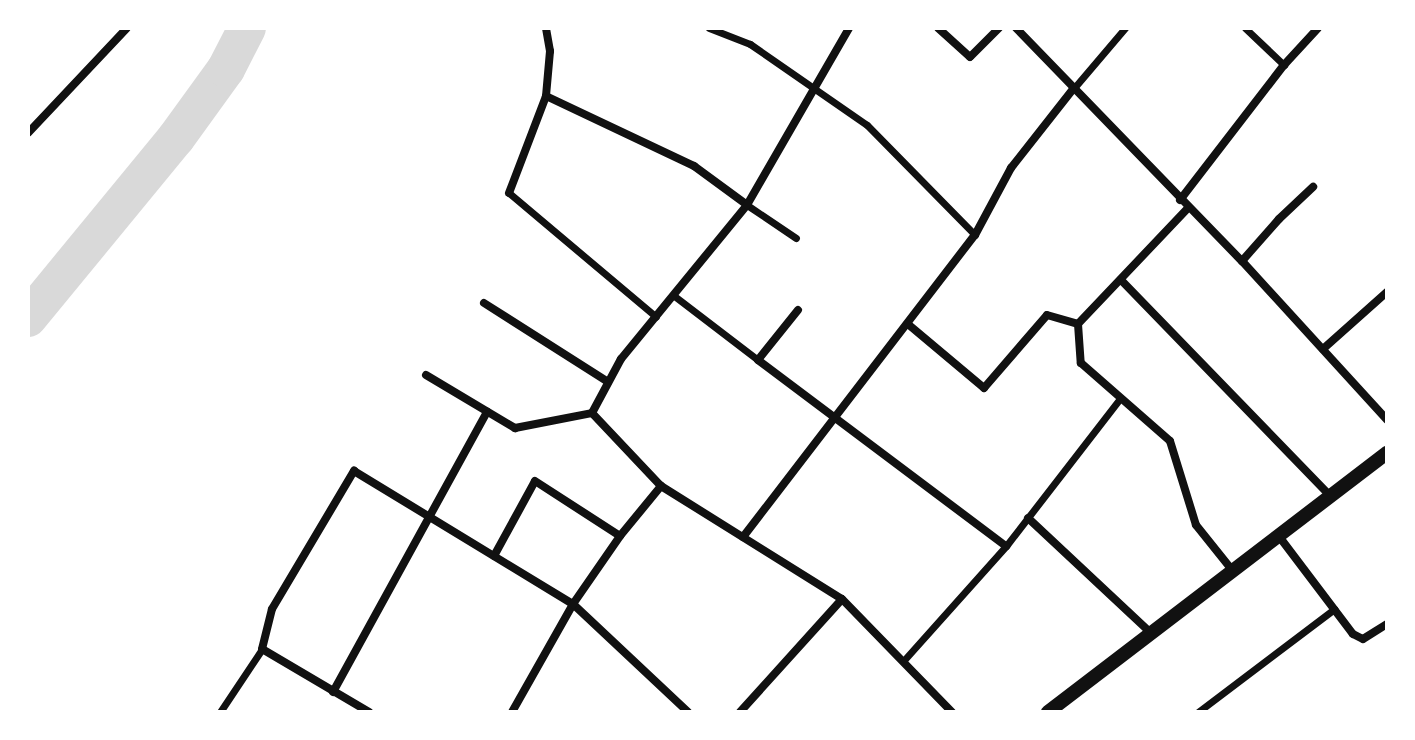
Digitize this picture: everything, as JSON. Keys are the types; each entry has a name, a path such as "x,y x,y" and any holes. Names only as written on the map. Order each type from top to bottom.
{"street":[{"path":"28,133 127,28"},
{"path":"546,28 550,51 546,96 509,193 656,317"},
{"path":"709,28 750,44 867,125 975,235"},
{"path":"592,413 621,359 747,205 849,28"},
{"path":"938,28 970,57 999,28"},
{"path":"1016,28 1242,261 1387,420"},
{"path":"743,537 909,325 975,235 1011,168 1125,28"},
{"path":"1245,28 1284,65"},
{"path":"1180,200 1284,65 1318,28"},
{"path":"546,96 694,166 796,238"},
{"path":"1242,261 1313,187"},
{"path":"1078,324 1188,208"},
{"path":"1122,281 1330,496"},
{"path":"1323,349 1387,292"},
{"path":"673,295 1006,546"},
{"path":"484,303 608,382"},
{"path":"758,360 798,310"},
{"path":"909,325 984,388 1047,315 1078,324"},
{"path":"1078,324 1081,363 1119,400 1170,441 1196,525 1232,570"},
{"path":"426,375 515,428 592,413"},
{"path":"905,659 1006,546 1119,400"},
{"path":"333,692 487,412"},
{"path":"592,413 661,486 842,599 905,659 952,712"},
{"path":"1048,712 1387,453"},
{"path":"220,712 262,649 272,609 354,471 573,604 688,712"},
{"path":"494,556 535,481 620,536"},
{"path":"512,712 573,604 620,536 661,486"},
{"path":"1028,518 1152,634"},
{"path":"1278,535 1353,634 1363,639 1387,624"},
{"path":"740,712 842,599"},
{"path":"1198,712 1334,609"},
{"path":"262,649 369,712"}],"waterway":[{"path":"28,318 176,138 226,69 247,28"}]}
